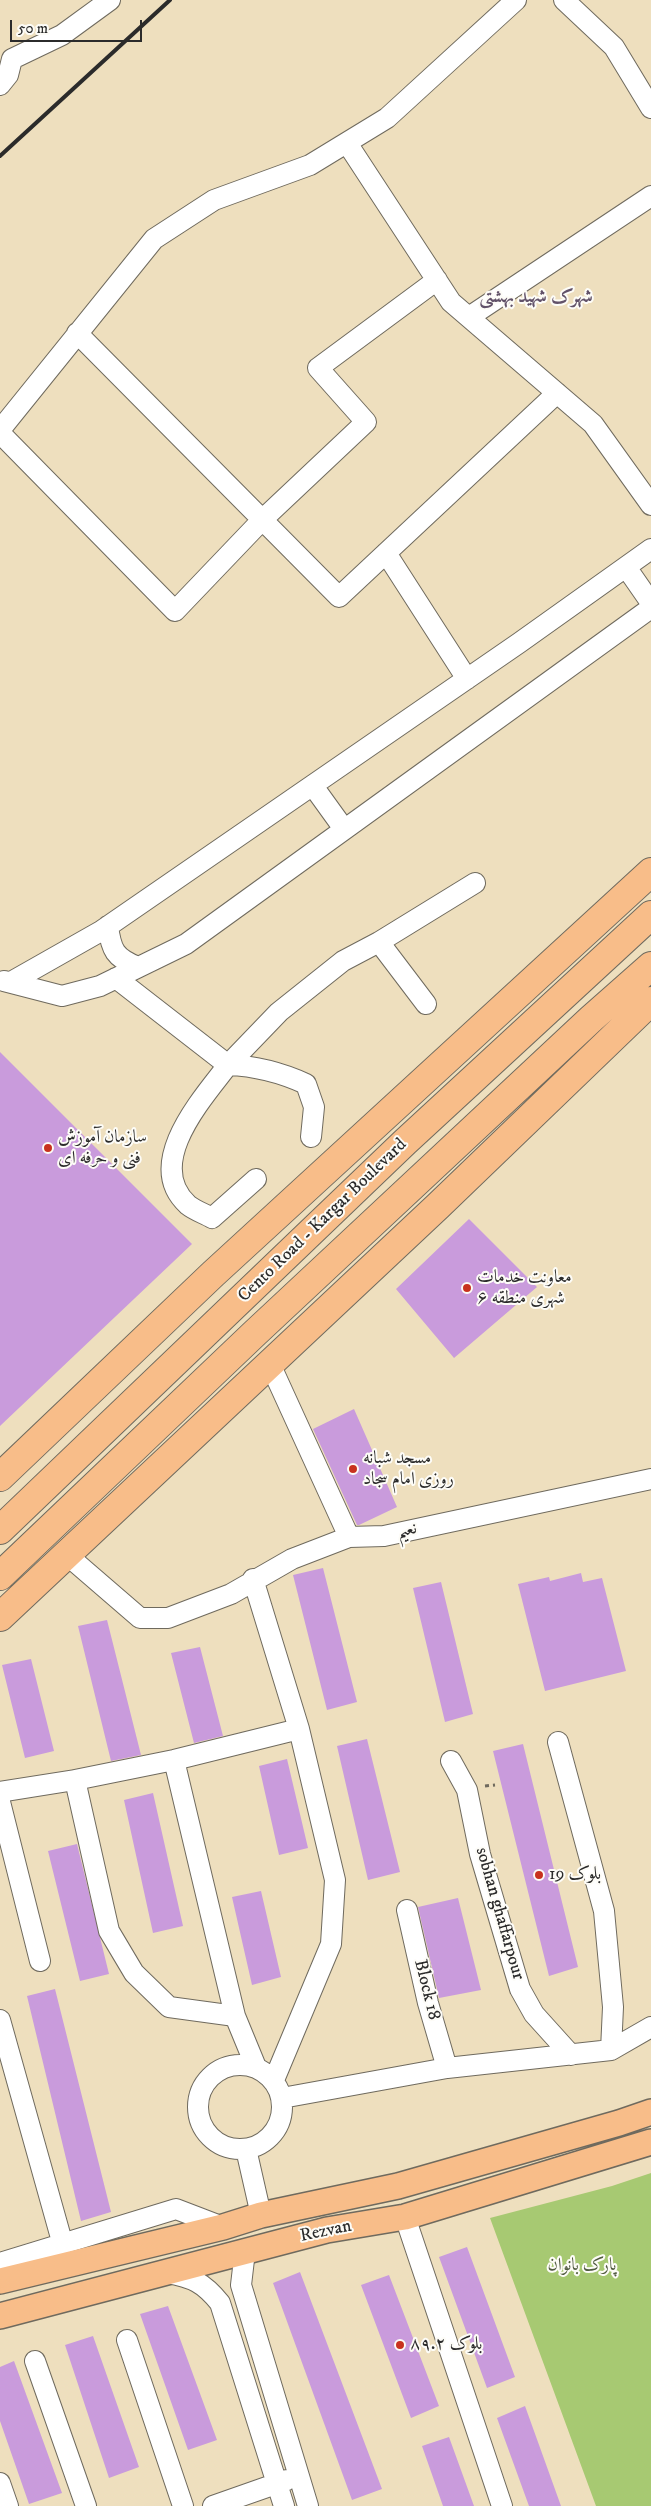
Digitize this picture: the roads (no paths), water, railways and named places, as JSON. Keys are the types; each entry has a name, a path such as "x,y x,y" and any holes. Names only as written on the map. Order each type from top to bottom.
{"highway":[{"path":"0,1477 213,1274 651,872"},
{"name":"Cento Road - Kargar Boulevard","path":"0,1530 405,1142 651,916"},
{"name":"Cento Road - Kargar Boulevard","path":"0,1576 262,1326 591,1019 651,966"},
{"path":"0,1617 270,1364 651,1001"}],"main road":[{"name":"Rezvan","path":"0,2281 223,2227 262,2215 398,2186 619,2124 651,2112"},
{"name":"Rezvan","path":"0,2316 327,2230 405,2217 651,2142"}],"street":[{"path":"0,85 8,74 6,53 62,35 110,0"},
{"path":"437,280 318,368 366,422 262,520 175,611 0,432 77,333 154,239 214,200 310,165 387,118 516,0"},
{"path":"564,0 614,47 651,108"},
{"path":"347,142 451,302 593,424 651,506"},
{"path":"469,317 651,196"},
{"path":"77,333 339,597 557,393"},
{"path":"6,982 108,926 313,786 651,549"},
{"path":"386,553 467,679"},
{"path":"626,567 651,603"},
{"path":"6,982 62,996 100,986 186,944 651,608"},
{"path":"313,786 344,829"},
{"path":"256,1179 212,1218 188,1205 173,1182 175,1145 187,1119 228,1065 279,1012 343,960 379,942 475,883"},
{"path":"108,926 111,946 124,961 138,967"},
{"path":"379,942 426,1004"},
{"path":"116,978 228,1065 252,1066 283,1073 306,1084 314,1107 311,1137"},
{"path":"270,1364 349,1537"},
{"name":"نعیم","path":"67,1555 140,1618 168,1618 231,1594 253,1579 292,1559 349,1537 384,1536 651,1479"},
{"path":"253,1579 299,1729 335,1880 331,1944 278,2089 281,2121 267,2140 246,2149 221,2145 202,2127 197,2102 208,2078 230,2065 256,2067"},
{"path":"0,1792 75,1780 174,1760 299,1729"},
{"path":"558,1742 604,1911 613,2007 610,2050"},
{"path":"174,1760 235,2016 256,2067 278,2089"},
{"name":"sobhan ghaffarpour","path":"451,1761 467,1790 480,1854 520,1989 534,2014 571,2056"},
{"path":"75,1780 109,1931 134,1973 169,2007 235,2016"},
{"path":"0,1802 40,1961"},
{"name":"Block 18","path":"407,1910 428,2003 447,2068"},
{"path":"0,2020 63,2245"},
{"path":"278,2089 610,2050 651,2027"},
{"path":"246,2149 262,2215"},
{"path":"0,2263 176,2209 223,2227"},
{"path":"405,2217 502,2506"},
{"path":"246,2251 241,2285 308,2506"},
{"path":"167,2273 191,2277 208,2288 220,2303 284,2506"},
{"path":"127,2340 183,2506"},
{"path":"35,2361 86,2506"},
{"path":"213,2506 299,2476"},
{"path":"0,2483 8,2506"}],"railway":[{"path":"0,156 170,0"}],"place":[{"name":"سازمان آموزش فنی و حرفه ای","path":"48,1148"},
{"name":"معاونت خدمات شهری منطقه ۶","path":"467,1288"},
{"name":"مسجد شبانه روزی امام سجاد","path":"353,1469"},
{"name":"بلوک 19","path":"539,1875"},
{"name":"بلوک ۸۹.۲","path":"400,2345"}],"district":[{"name":"شهرک شهید بهشتی","path":"536,298"}],"park label":[{"name":"پارک بانوان","path":"582,2266"}]}
